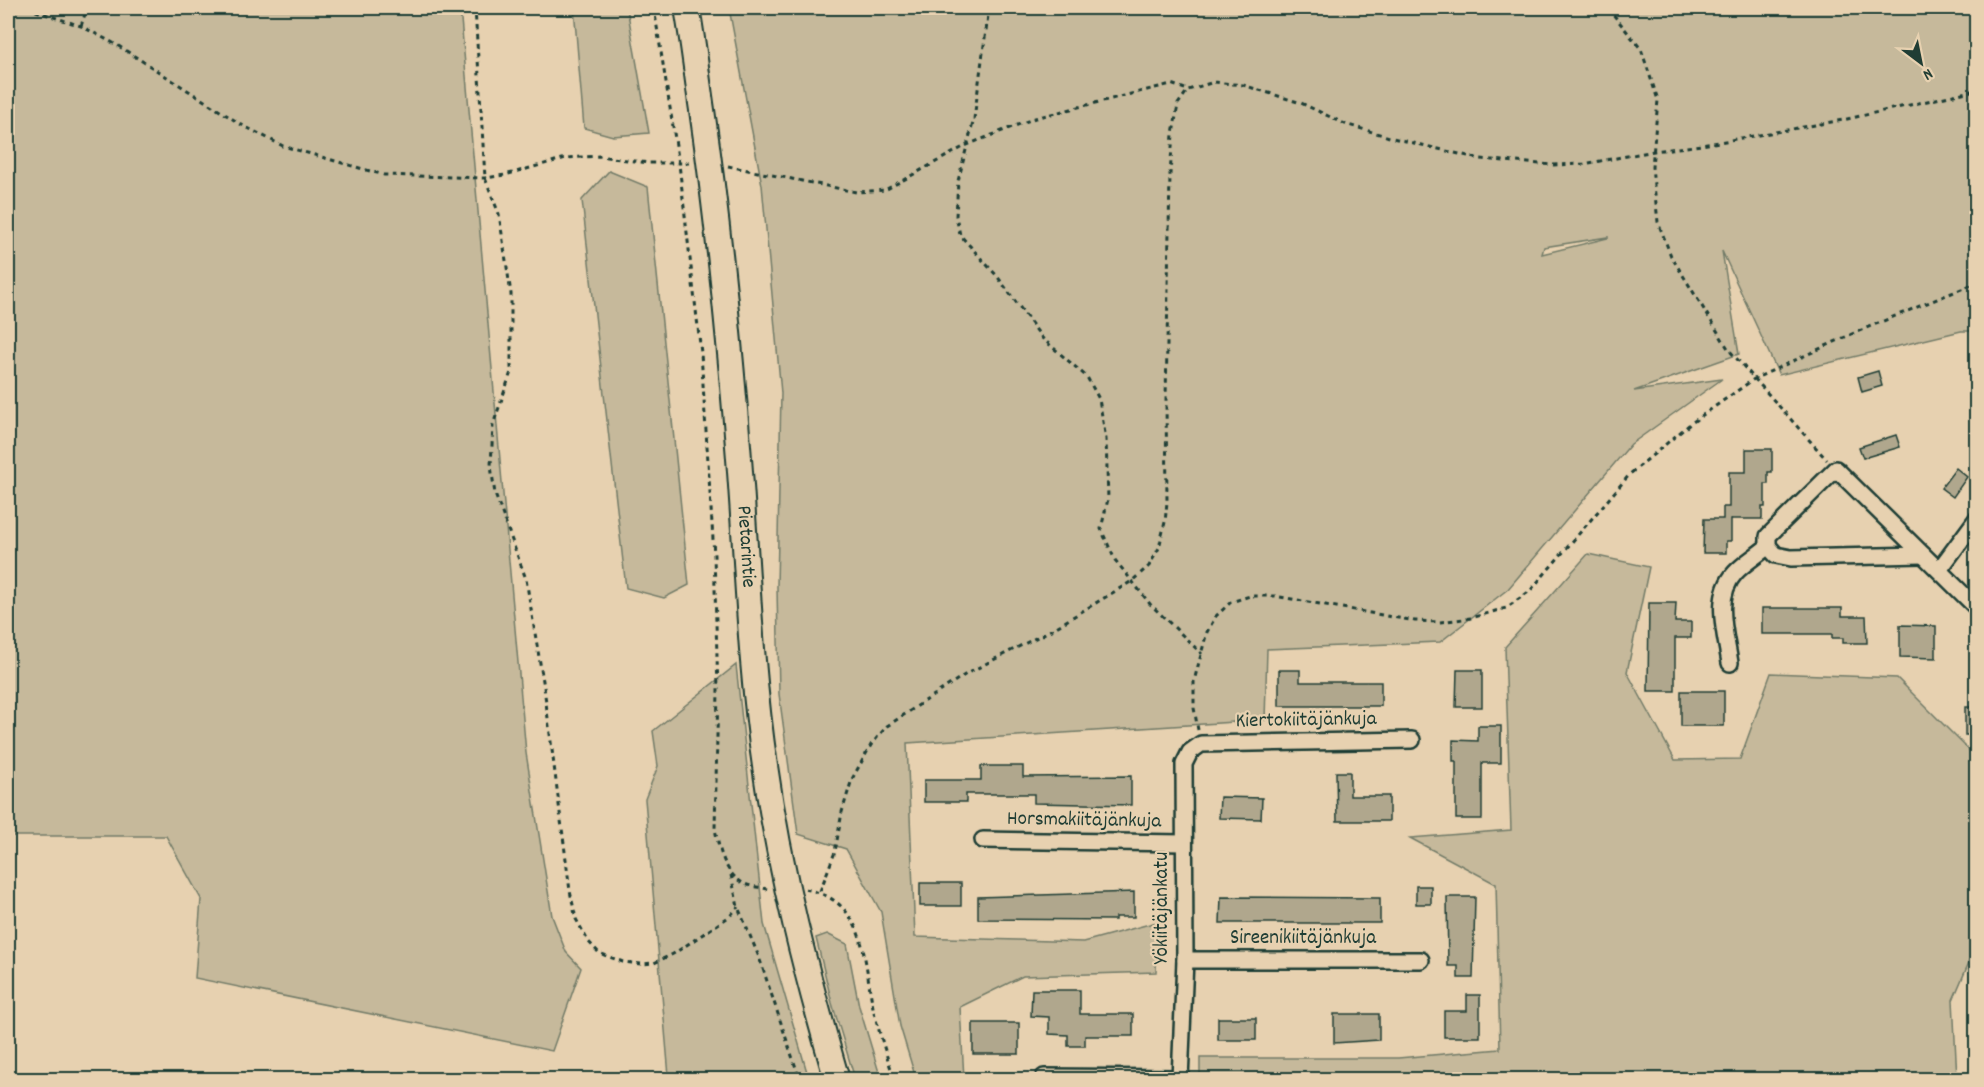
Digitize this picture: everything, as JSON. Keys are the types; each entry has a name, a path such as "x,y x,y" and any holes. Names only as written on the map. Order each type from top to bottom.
{"main road":[{"name":"Pietarintie","path":"687,8 709,162 737,435 748,614 765,766 775,830 797,934 837,1080"}],"street":[{"path":"1923,555 1791,558 1776,555 1768,546 1768,536 1836,469 1977,607"},
{"path":"1939,570 1977,520"},
{"path":"1730,663 1722,605 1726,588 1735,573 1768,546"},
{"name":"Kiertokiitäjänkuja","path":"1201,744 1412,740"},
{"name":"Yökiitäjänkatu","path":"1180,1079 1185,960 1184,764 1190,752 1201,744"},
{"name":"Horsmakiitäjänkuja","path":"983,840 1184,843"},
{"name":"Sireenikiitäjänkuja","path":"1185,960 1421,960"},
{"path":"1044,1077 1180,1079"}],"path":[{"path":"27,8 81,26 117,45 242,125 283,147 384,175 485,178 505,176 566,158 598,156 648,163 709,162 856,192 885,190 966,145 1035,118 1171,84 1188,90 1214,82 1243,85 1301,103 1345,124 1480,159 1553,165 1584,164 1843,120 1977,90"},
{"path":"81,26 87,8"},
{"path":"475,8 485,178 499,213 511,294 511,372 493,425 491,466 495,494 526,579 544,687 570,891 576,919 588,940 599,953 623,962 641,964 654,963 673,954 730,916 738,907"},
{"path":"654,8 679,164 701,353 714,555 718,690 715,829 720,851 731,873 738,907 759,957 800,1080"},
{"path":"989,8 974,119 958,181 956,216 960,235 1003,285 1042,338 1087,377 1099,399 1106,440 1108,499 1101,529 1115,560 1150,604 1202,654"},
{"path":"1608,8 1641,49 1658,100 1652,167 1658,222 1671,256 1729,350 1836,469"},
{"path":"820,891 835,852 842,812 852,779 871,745 887,726 966,674 1053,629 1132,581 1149,566 1159,548 1165,522 1170,174 1178,104 1188,90"},
{"path":"1201,744 1194,708 1194,681 1207,632 1216,616 1231,602 1250,596 1275,596 1414,621 1440,622 1471,618 1506,608 1530,591 1630,474 1690,424 1754,379 1854,333 1977,283"},
{"path":"731,873 744,884 767,889"},
{"path":"800,888 820,891 835,901 847,912 858,929 875,1014 895,1080"}],"shaded area":[{"path":"8,8 460,8 526,753 552,916 566,952 581,968 552,1051 195,978 201,899 166,836 8,836"},
{"path":"574,8 627,8 649,133 613,136 584,128"},
{"path":"729,8 1976,8 1976,331 1961,331 1779,375 1722,251 1739,354 1634,391 1722,379 1631,444 1508,589 1440,642 1267,649 1265,720 907,743 915,937 1083,942 1157,922 1156,972 1023,976 960,1007 964,1079 916,1079 900,1026 881,912 846,849 798,834 779,694 777,587 781,393 762,185","holes":["1608,238 1542,254 1544,247"]},
{"path":"609,171 648,187 689,585 664,598 626,588 582,200"},
{"path":"1588,554 1649,567 1627,672 1675,760 1740,759 1771,673 1897,678 1976,757 1976,946 1953,1000 1957,1079 1200,1079 1200,1058 1398,1058 1500,1049 1496,884 1410,838 1511,830 1505,647"},
{"path":"736,665 764,924 809,1079 665,1079 669,1076 645,799 658,766 653,731"},
{"path":"827,934 847,944 859,1006 881,1079 855,1079 832,1003 816,938"}],"building":[{"path":"1878,371 1882,386 1862,392 1858,377"},
{"path":"1896,435 1900,447 1863,458 1859,447"},
{"path":"1746,449 1772,449 1772,472 1768,472 1768,484 1765,484 1765,507 1762,507 1762,519 1731,519 1731,541 1726,541 1726,553 1703,553 1704,519 1723,519 1723,507 1729,507 1729,472 1746,472"},
{"path":"1956,468 1967,477 1953,497 1941,488"},
{"path":"1649,603 1676,603 1675,622 1691,622 1691,638 1675,638 1675,691 1648,691"},
{"path":"1762,608 1842,608 1842,616 1866,616 1867,643 1843,643 1843,638 1832,638 1832,634 1762,634"},
{"path":"1900,625 1936,626 1936,658 1900,657"},
{"path":"1279,670 1300,670 1300,682 1381,682 1381,706 1279,706"},
{"path":"1457,670 1482,670 1482,707 1456,707"},
{"path":"1681,691 1724,691 1724,726 1681,726"},
{"path":"1965,707 1977,707 1977,735 1965,735"},
{"path":"1478,726 1501,726 1501,763 1482,763 1482,819 1456,819 1456,761 1453,761 1453,740 1478,741"},
{"path":"981,766 1023,766 1023,777 1131,776 1131,805 1034,803 1034,794 966,794 966,802 924,802 924,780 981,780"},
{"path":"1336,772 1350,772 1350,796 1389,796 1389,821 1337,821"},
{"path":"1220,797 1262,798 1261,819 1219,818"},
{"path":"920,883 961,883 961,906 920,906"},
{"path":"1416,886 1431,886 1431,904 1416,904"},
{"path":"1134,892 1134,917 1115,917 1115,920 978,919 978,897"},
{"path":"1221,897 1380,898 1380,923 1220,923"},
{"path":"1447,897 1475,897 1473,978 1458,978 1458,966 1448,966"},
{"path":"1032,990 1080,990 1080,1014 1133,1014 1133,1036 1085,1036 1085,1046 1068,1046 1068,1035 1049,1034 1049,1017 1031,1016"},
{"path":"1467,995 1480,995 1480,1037 1444,1037 1444,1011 1467,1011"},
{"path":"1334,1014 1379,1014 1379,1040 1334,1043"},
{"path":"1218,1018 1256,1018 1256,1040 1218,1040"},
{"path":"973,1023 1019,1023 1019,1054 973,1054"}]}
